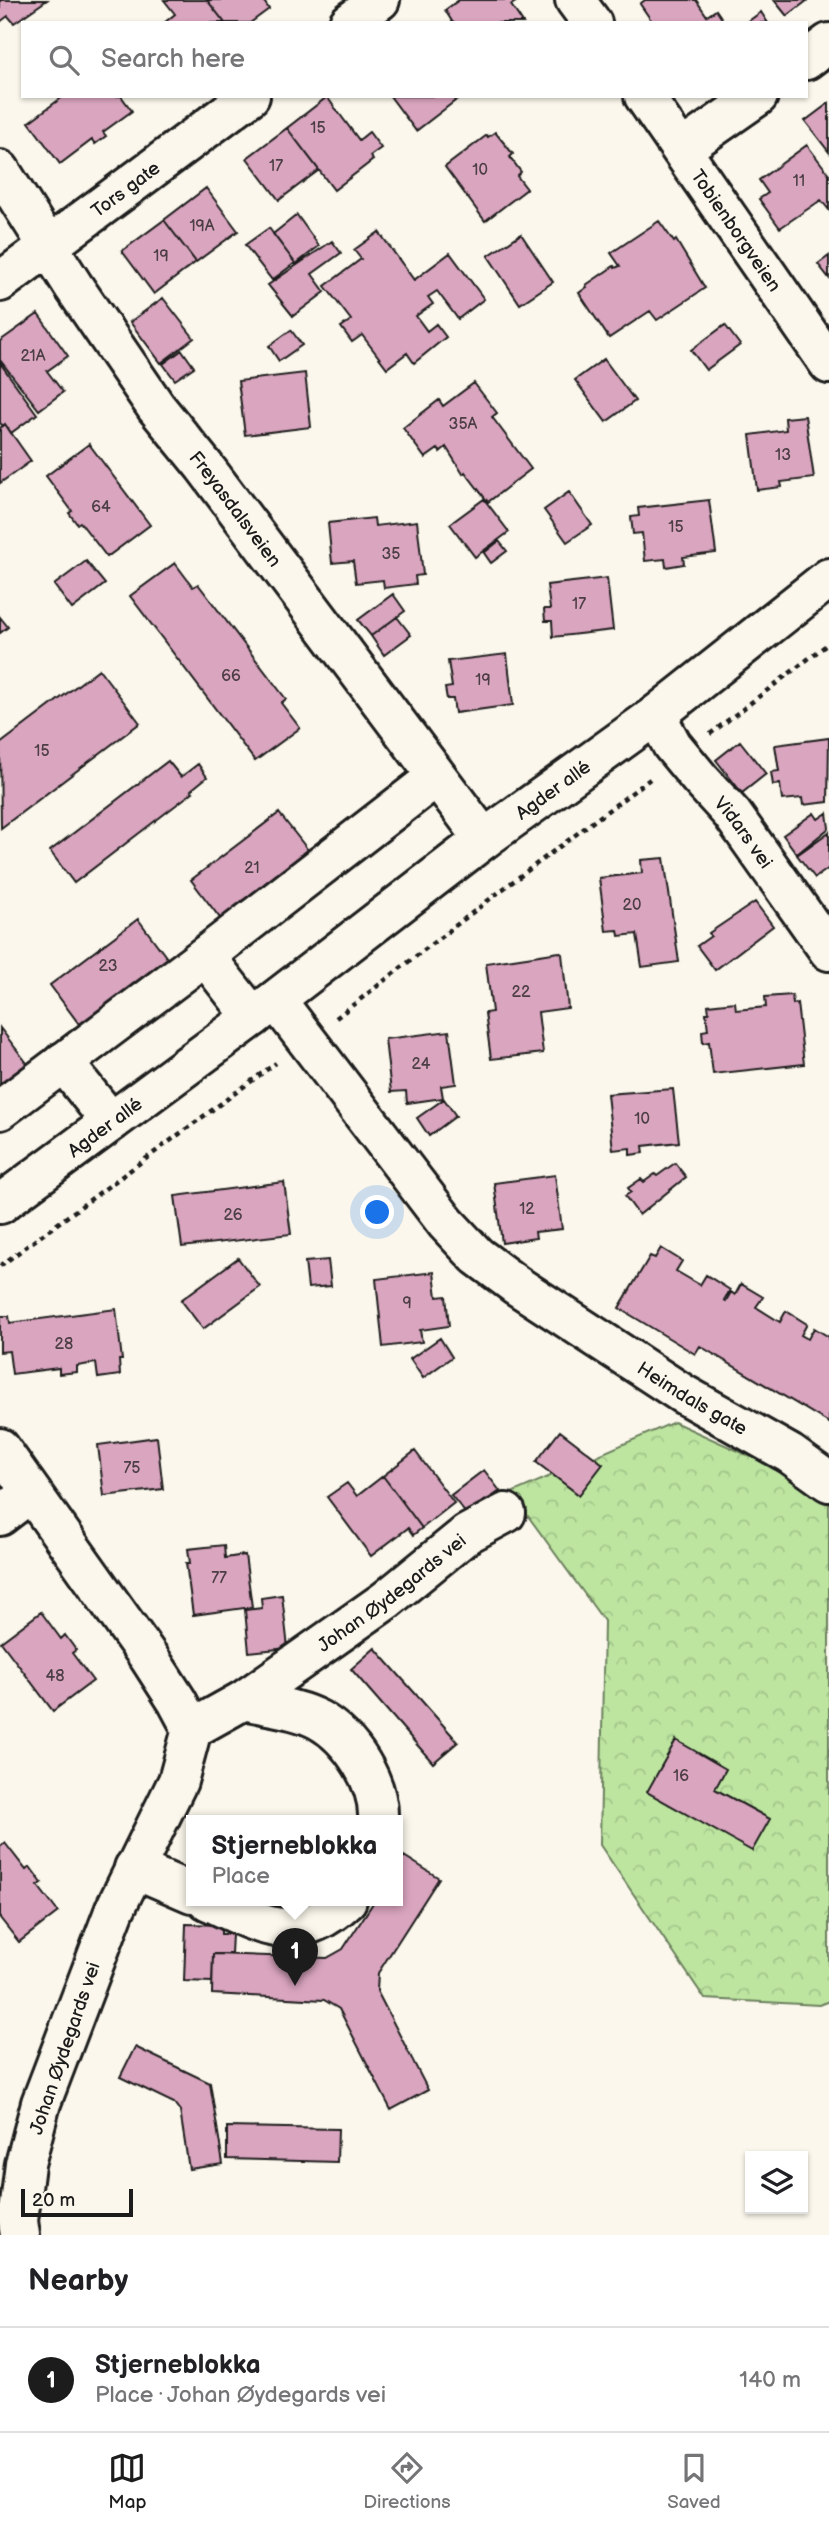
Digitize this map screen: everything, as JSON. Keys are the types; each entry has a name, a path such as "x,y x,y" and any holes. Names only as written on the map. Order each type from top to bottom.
{"street":[{"path":"352,21 380,0"},
{"path":"575,0 591,21"},
{"path":"808,59 829,43"},
{"name":"Tors gate","path":"0,282 247,98"},
{"name":"Tobienborgveien","path":"645,98 829,363"},
{"path":"682,149 755,98"},
{"name":"Freyasdalsveien","path":"0,170 74,287 156,407 204,466 484,839"},
{"name":"Agder allé","path":"0,1204 264,1008 484,839 656,715 829,578"},
{"name":"Vidars vei","path":"656,715 682,756 746,833 829,951"},
{"path":"0,1110 436,777"},
{"path":"205,956 306,1041"},
{"name":"Heimdals gate","path":"306,1041 446,1223 477,1256 620,1354 704,1406 790,1454 829,1482"},
{"path":"63,1062 111,1122"},
{"path":"0,1448 150,1659 192,1729"},
{"path":"0,1516 30,1493"},
{"name":"Johan Øydegards vei","path":"20,2235 18,2221 24,2164 41,2103 94,1960 134,1868 178,1781 192,1729 244,1700 386,1600 467,1534 506,1513"},
{"path":"244,1700 298,1712 318,1719 333,1729 360,1760 371,1780 377,1815"},
{"path":"134,1868 186,1890"},
{"path":"220,1906 261,1925 277,1929 309,1924 341,1906"}],"path":[{"path":"0,1266 306,1041 829,643"}],"green space":[{"path":"674,1422 829,1492 829,2001 819,2005 705,1999 600,1845 604,1621 509,1494"}],"building":[{"path":"0,0 47,0 14,23 8,16 0,22"},
{"path":"164,0 207,0 223,21 166,21 175,14"},
{"path":"207,0 263,0 269,9 253,21 223,21"},
{"path":"459,0 519,0 511,5 522,21 452,21 445,10"},
{"path":"645,0 696,0 707,16 716,10 724,21 652,21 640,4"},
{"path":"774,0 808,0 787,16"},
{"path":"761,12 767,21 749,21"},
{"path":"61,98 122,98 132,111 103,132 106,136 95,144 92,140 60,164 29,122"},
{"path":"328,98 359,140 369,132 381,148 370,156 373,160 334,190 287,128"},
{"path":"391,98 459,98 416,131"},
{"path":"829,103 829,152 805,121"},
{"path":"287,128 319,170 279,200 247,158"},
{"path":"495,132 513,154 510,157 521,172 517,176 527,189 485,221 445,167 487,135 488,137"},
{"path":"807,145 829,174 829,210 821,200 780,228 759,199 768,193 759,180"},
{"path":"206,188 238,231 196,262 164,220"},
{"path":"297,215 319,246 296,264 273,234"},
{"path":"164,220 196,262 154,294 122,251"},
{"path":"659,221 674,242 676,240 705,288 657,320 650,311 609,338 579,293 614,266 620,266 611,253"},
{"path":"269,228 295,263 272,280 245,245"},
{"path":"379,232 414,280 450,253 484,299 458,319 437,291 428,297 433,304 416,316 427,331 436,324 446,337 414,363 407,353 387,368 362,335 352,342 341,327 351,320 325,286 361,259 354,250"},
{"path":"521,234 553,282 520,304 488,256"},
{"path":"332,241 341,253 312,274 325,292 293,316 268,285"},
{"path":"829,256 829,278 818,264"},
{"path":"163,298 194,338 161,363 130,322"},
{"path":"38,314 68,356 47,371 63,392 39,410 0,360 0,341"},
{"path":"725,325 740,345 706,370 691,350"},
{"path":"291,330 302,345 279,361 269,346"},
{"path":"182,350 194,367 175,380 163,364"},
{"path":"604,359 635,401 606,422 575,380"},
{"path":"0,363 37,414 11,433 5,424 3,426 0,423"},
{"path":"305,373 311,427 245,435 238,381"},
{"path":"474,383 497,413 492,417 531,469 488,502 465,472 463,474 446,447 425,458 403,428 439,400 443,406"},
{"path":"805,416 814,478 781,482 782,487 757,490 750,435 786,430 785,418"},
{"path":"5,424 31,461 0,483 0,428"},
{"path":"89,444 150,525 107,557 80,522 77,524 69,513 72,511 46,476"},
{"path":"569,492 592,525 567,542 544,510"},
{"path":"484,499 509,532 475,557 450,524"},
{"path":"709,500 716,553 683,557 684,564 666,567 665,559 645,561 642,533 633,534 631,517 639,516 638,508"},
{"path":"374,518 375,526 417,521 423,575 415,576 416,584 384,588 383,580 356,583 353,561 332,563 328,523"},
{"path":"499,541 507,551 491,563 484,553"},
{"path":"86,561 105,584 72,609 54,585"},
{"path":"175,563 193,587 198,584 286,699 281,703 300,728 255,761 130,596"},
{"path":"607,578 613,630 553,637 552,621 545,621 544,609 550,609 547,585"},
{"path":"393,594 405,611 371,636 358,620"},
{"path":"0,617 8,627 0,633"},
{"path":"397,617 411,635 384,655 371,636"},
{"path":"507,654 513,705 455,713 453,699 447,699 445,688 452,687 448,661"},
{"path":"99,669 140,723 1,828 0,744"},
{"path":"829,738 828,802 803,805 802,798 782,800 780,784 773,785 771,772 779,771 775,745"},
{"path":"740,741 766,774 742,793 716,760"},
{"path":"168,761 181,777 198,764 207,777 191,790 193,792 74,883 50,851"},
{"path":"279,813 312,855 223,922 191,880"},
{"path":"814,813 818,819 827,813 829,828 797,854 783,835"},
{"path":"829,832 829,868 815,878 797,855"},
{"path":"664,858 679,962 642,967 637,934 619,936 618,930 606,931 599,878 642,873 641,860"},
{"path":"755,902 773,926 715,970 697,946 711,936 709,933"},
{"path":"138,919 170,962 82,1028 50,985"},
{"path":"559,952 562,954 568,1008 538,1012 543,1053 491,1059 485,1013 492,1012 486,963"},
{"path":"792,995 793,1004 797,1003 804,1064 713,1074 709,1042 703,1043 702,1031 708,1030 708,1005 735,1002 736,1010 766,1007 765,997"},
{"path":"0,1028 30,1067 0,1089"},
{"path":"449,1031 456,1084 441,1086 443,1098 407,1103 406,1091 391,1092 385,1039"},
{"path":"673,1089 679,1142 643,1146 644,1153 630,1155 630,1148 613,1150 607,1094"},
{"path":"444,1099 456,1116 429,1136 417,1118"},
{"path":"675,1163 686,1177 639,1215 625,1196 631,1192 628,1188 641,1179 644,1182 655,1174 657,1176"},
{"path":"555,1175 562,1229 535,1232 536,1238 502,1243 494,1183"},
{"path":"284,1182 291,1234 182,1247 175,1196"},
{"path":"661,1248 682,1261 676,1271 700,1285 706,1275 730,1290 724,1300 726,1301 731,1292 735,1295 741,1284 763,1297 756,1307 780,1322 786,1311 807,1324 801,1335 808,1339 814,1328 829,1337 829,1423 700,1346 695,1354 619,1308 650,1256 655,1258"},
{"path":"238,1258 260,1287 203,1329 181,1300"},
{"path":"328,1260 331,1286 308,1288 305,1262"},
{"path":"434,1272 437,1297 446,1296 449,1326 420,1330 422,1342 383,1347 376,1279"},
{"path":"116,1309 122,1360 119,1360 120,1375 98,1378 96,1363 77,1366 77,1372 59,1374 59,1368 12,1374 9,1351 0,1352 0,1316 9,1316 10,1323"},
{"path":"440,1338 452,1357 423,1378 410,1359"},
{"path":"560,1431 603,1464 579,1495 536,1462"},
{"path":"157,1437 163,1489 104,1496 98,1445"},
{"path":"415,1451 454,1503 422,1528 383,1476"},
{"path":"484,1470 500,1491 467,1515 451,1495"},
{"path":"383,1476 422,1528 413,1535 408,1528 371,1556 327,1497 347,1483 357,1496"},
{"path":"224,1545 225,1558 245,1555 252,1607 193,1615 186,1563 190,1563 188,1549"},
{"path":"282,1595 288,1648 249,1652 245,1610 262,1608 261,1598"},
{"path":"41,1612 61,1639 65,1635 76,1650 72,1653 93,1681 53,1711 1,1642"},
{"path":"375,1648 458,1742 433,1763 351,1669"},
{"path":"676,1740 726,1769 715,1789 770,1819 752,1851 647,1792"},
{"path":"5,1843 26,1870 30,1867 42,1883 38,1886 58,1912 19,1942 0,1918 0,1847"},
{"path":"403,1858 439,1878 378,1973 377,1991 428,2090 391,2110 339,2009 324,2000 212,1994 213,1954 327,1958 343,1949 371,1906 403,1906"},
{"path":"186,1924 221,1925 221,1934 232,1934 231,1954 213,1954 212,1982 184,1981"},
{"path":"135,2047 210,2083 223,2164 189,2169 180,2111 174,2103 120,2077"},
{"path":"227,2127 338,2129 337,2162 227,2159"}],"place":[{"name":"Stjerneblokka","path":"295,1986"}]}
